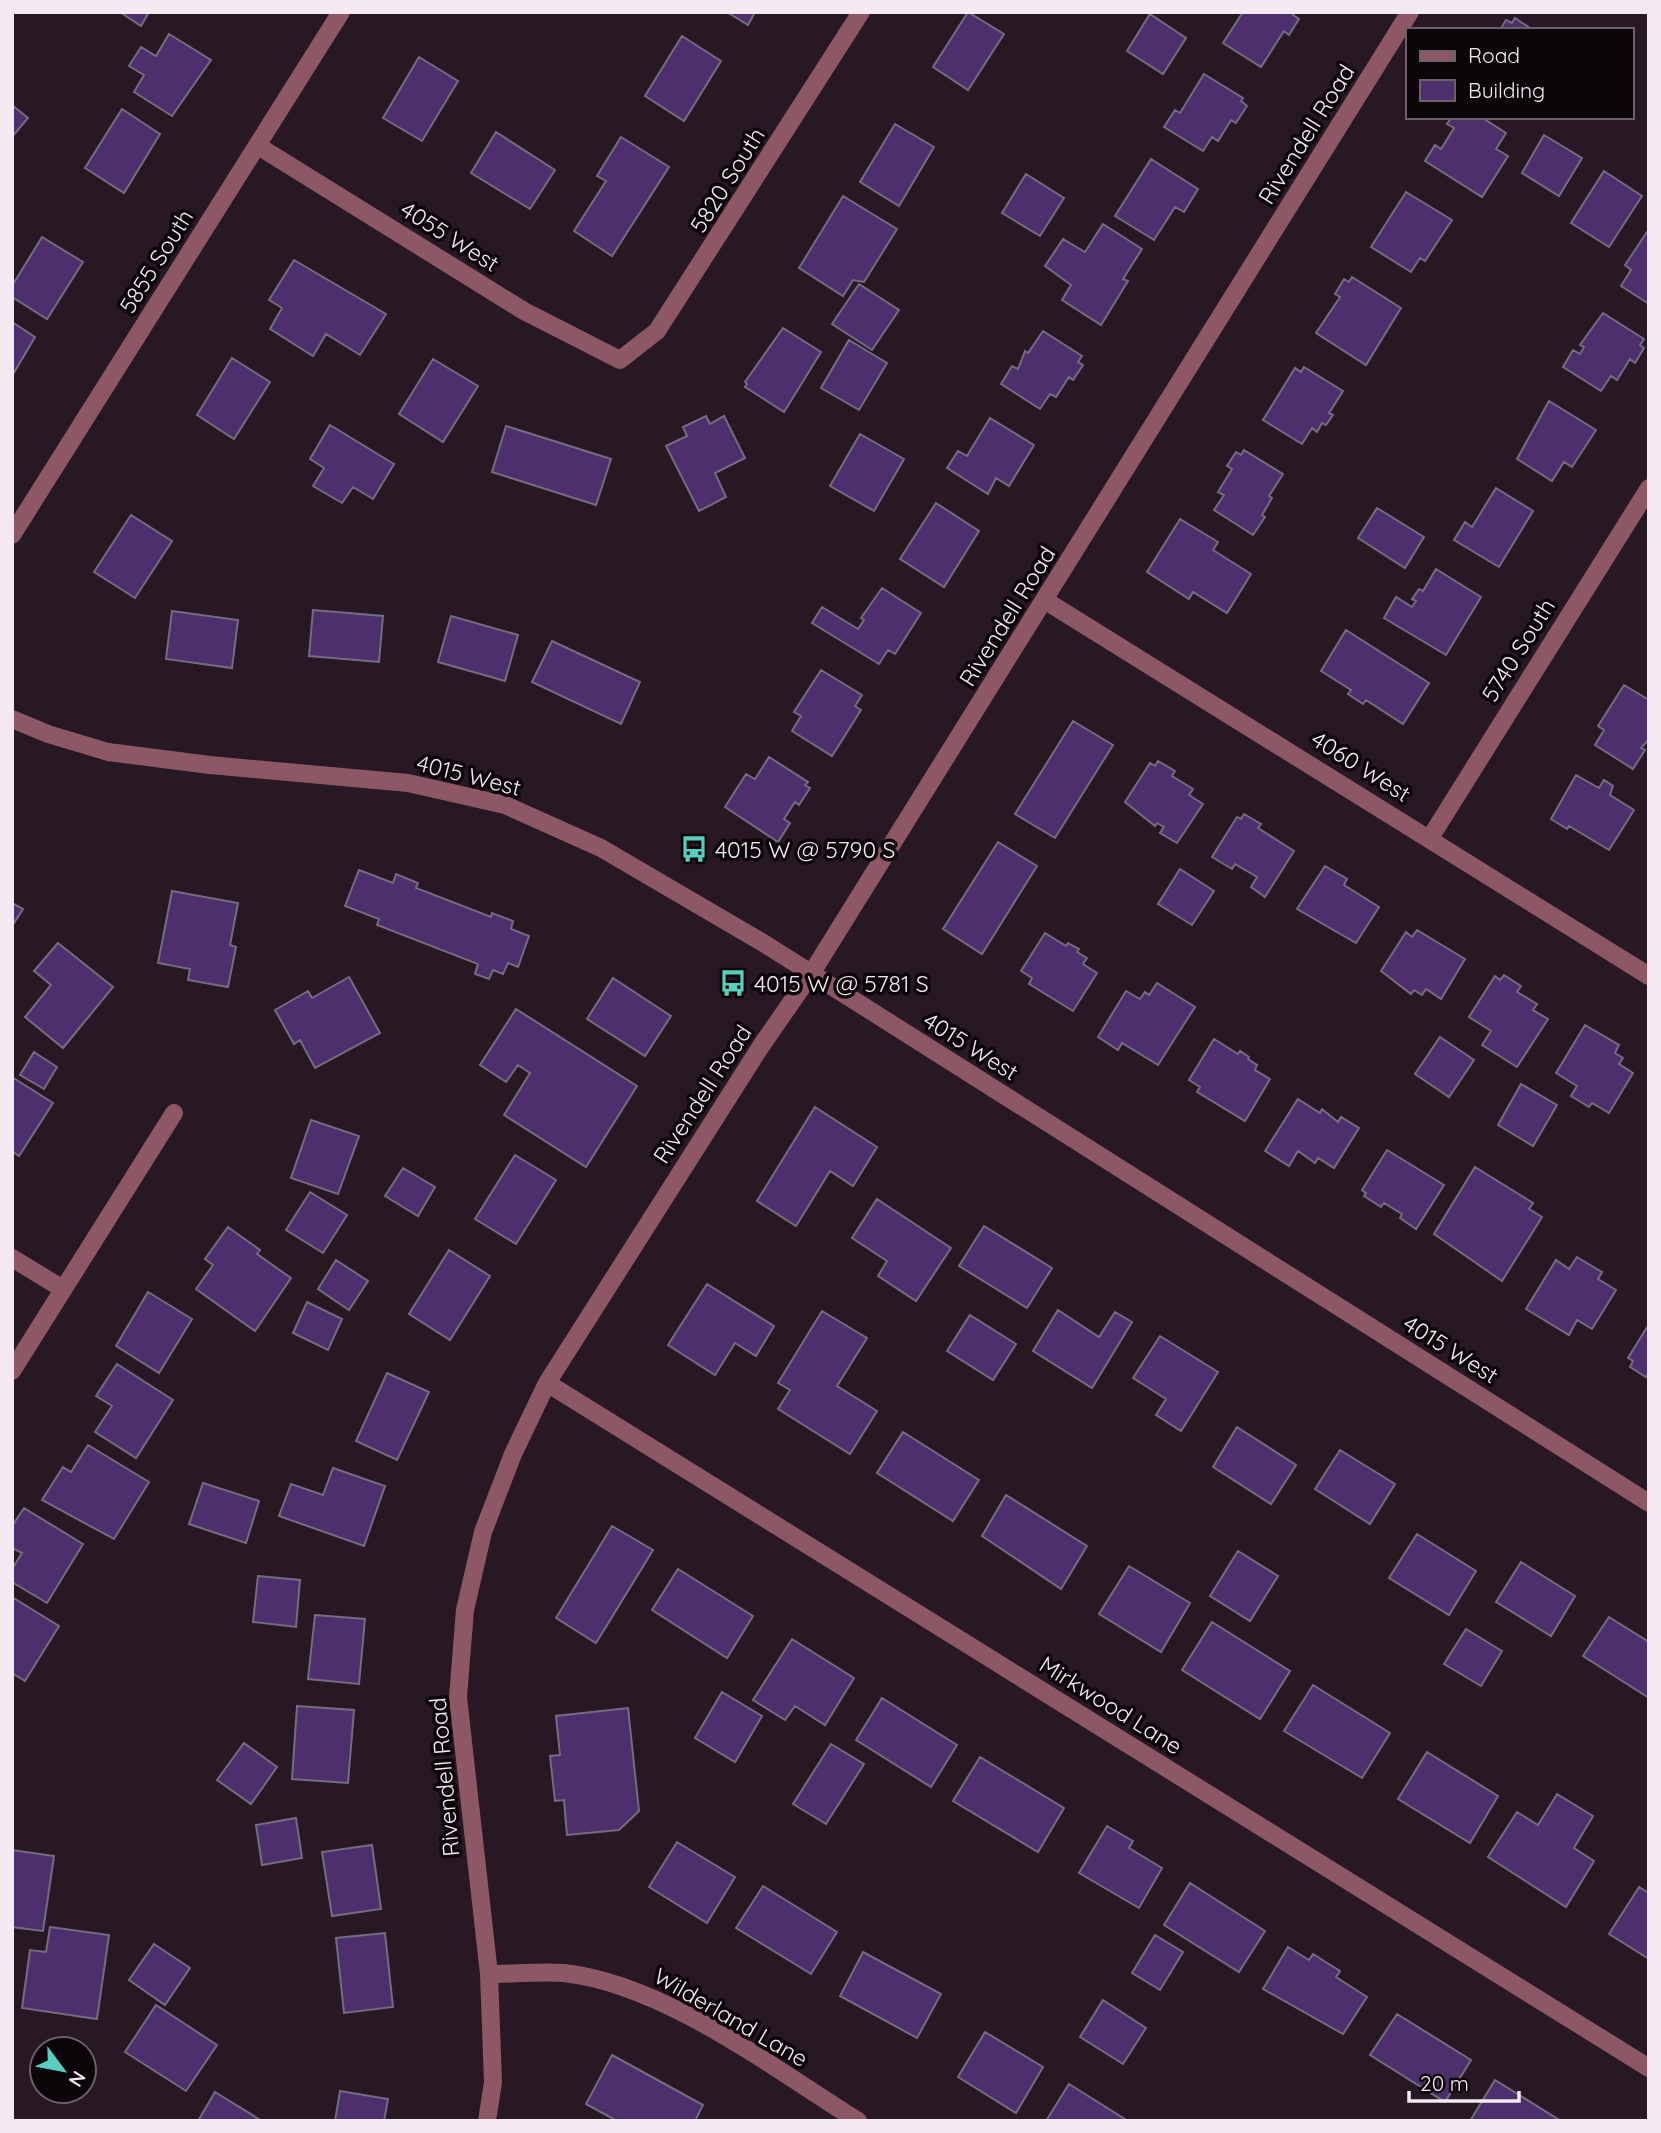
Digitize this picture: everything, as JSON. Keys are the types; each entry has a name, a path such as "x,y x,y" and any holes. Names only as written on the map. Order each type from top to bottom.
{"street":[{"name":"5855 South","path":"12,535 341,12"},
{"name":"5820 South","path":"620,360 657,331 861,12"},
{"name":"Rivendell Road","path":"487,2121 493,2082 489,1974 458,1697 465,1611 483,1532 513,1454 547,1383 761,1046 811,974 1046,601 1410,12"},
{"name":"4055 West","path":"258,146 524,310 620,360"},
{"name":"5740 South","path":"1430,838 1649,488"},
{"name":"4060 West","path":"1046,601 1649,976"},
{"name":"4015 West","path":"12,719 48,734 108,752 210,765 408,783 505,805 601,848 811,974 1649,1503"},
{"path":"12,1371 174,1113"},
{"path":"12,1258 63,1289"},
{"name":"Mirkwood Lane","path":"547,1383 1649,2068"},
{"name":"Wilderland Lane","path":"489,1974 564,1973 643,1993 718,2033 858,2121"}],"building":[{"path":"120,12 149,12 141,26"},
{"path":"727,12 755,12 748,25"},
{"path":"968,12 1004,34 968,90 933,67"},
{"path":"1243,12 1295,12 1293,15 1299,19 1289,35 1284,31 1261,67 1223,43"},
{"path":"1150,14 1186,38 1163,74 1127,51"},
{"path":"1515,18 1530,28 1501,28 1506,20 1512,23"},
{"path":"169,34 211,60 172,116 134,92 144,75 129,66 141,47 156,56"},
{"path":"682,36 721,61 684,121 645,96"},
{"path":"419,57 458,81 422,141 383,118"},
{"path":"1204,74 1243,98 1241,101 1247,106 1236,123 1231,120 1218,141 1212,137 1203,151 1164,127 1175,110 1180,113"},
{"path":"12,105 28,118 12,137"},
{"path":"122,109 160,134 124,193 85,168"},
{"path":"1451,119 1484,119 1506,133 1496,149 1508,156 1482,197 1425,161 1435,145 1441,149 1454,128 1447,124"},
{"path":"895,124 934,147 899,206 860,182"},
{"path":"496,132 555,170 530,209 471,173"},
{"path":"1544,135 1582,158 1559,196 1522,173"},
{"path":"621,137 669,167 612,256 574,231 606,181 597,176"},
{"path":"1151,159 1198,189 1184,212 1175,207 1154,240 1115,216"},
{"path":"1604,171 1642,196 1609,247 1571,223"},
{"path":"1026,174 1064,198 1040,236 1002,213"},
{"path":"1406,192 1452,220 1425,261 1420,258 1411,272 1371,247"},
{"path":"843,196 897,229 864,282 853,280 843,296 799,268"},
{"path":"1103,224 1142,249 1123,279 1128,281 1101,325 1062,300 1071,285 1045,266 1063,239 1085,252"},
{"path":"1649,229 1649,304 1621,286 1631,270 1625,265"},
{"path":"42,237 83,262 47,319 12,297 12,286"},
{"path":"294,260 386,314 360,355 326,334 313,356 270,329 282,308 269,300"},
{"path":"1352,277 1401,308 1366,365 1316,333 1340,297 1335,294 1344,279 1349,282"},
{"path":"859,284 899,310 872,350 832,324"},
{"path":"1603,313 1644,339 1640,345 1644,348 1635,363 1630,359 1617,380 1611,376 1601,391 1563,367 1573,350 1580,354 1584,347 1580,345"},
{"path":"12,322 35,337 12,376"},
{"path":"783,328 821,352 784,412 745,387 745,382"},
{"path":"1043,331 1082,356 1078,362 1083,365 1073,380 1069,377 1056,397 1050,394 1040,409 1001,384 1012,366 1018,369 1025,351 1028,353"},
{"path":"849,340 887,363 859,410 821,388"},
{"path":"232,358 270,382 234,439 197,415"},
{"path":"433,359 478,386 443,442 399,414"},
{"path":"1304,367 1343,391 1329,413 1333,415 1326,425 1322,423 1317,432 1312,428 1302,444 1263,420 1295,368 1301,372"},
{"path":"1549,401 1596,430 1572,467 1564,462 1552,481 1517,459"},
{"path":"706,416 710,424 724,416 745,458 715,473 726,497 699,511 666,446 687,436 683,427"},
{"path":"990,418 1034,445 1009,486 996,478 988,494 947,468 958,451 967,456"},
{"path":"330,425 394,464 373,499 353,487 342,503 313,486 324,468 310,459"},
{"path":"506,426 611,459 596,505 492,472"},
{"path":"860,434 904,459 874,511 830,486"},
{"path":"1244,450 1283,474 1269,496 1272,498 1262,515 1265,517 1253,535 1214,510 1224,495 1218,492 1232,469 1227,466 1236,452 1241,455"},
{"path":"1496,488 1533,511 1499,567 1454,540 1465,522 1472,527"},
{"path":"936,503 979,531 944,587 900,559"},
{"path":"1377,508 1424,537 1405,568 1358,538"},
{"path":"131,515 172,541 135,598 94,572"},
{"path":"1180,519 1218,542 1213,550 1251,574 1227,613 1193,592 1189,599 1147,572"},
{"path":"1436,569 1481,597 1446,655 1384,618 1396,597 1412,607 1416,601 1412,599 1419,589 1423,591"},
{"path":"882,588 921,613 895,654 888,650 879,664 812,623 822,607 858,629 864,620 861,618"},
{"path":"313,610 383,616 379,662 309,656"},
{"path":"172,611 238,620 232,668 166,659"},
{"path":"451,616 518,635 505,681 438,662"},
{"path":"1346,630 1429,683 1403,724 1366,700 1363,704 1348,694 1351,690 1321,671"},
{"path":"552,641 640,682 621,724 532,682"},
{"path":"821,670 862,695 855,706 861,710 832,756 792,731 801,716 794,712"},
{"path":"1624,685 1649,700 1649,739 1641,748 1645,750 1633,769 1595,745 1604,730 1598,726"},
{"path":"1073,721 1113,745 1055,838 1015,814"},
{"path":"769,757 808,782 805,785 810,788 799,805 795,802 784,819 790,823 778,842 725,807 746,774 755,779"},
{"path":"1158,761 1175,771 1172,776 1193,789 1189,795 1203,804 1177,843 1160,833 1164,827 1157,823 1155,826 1125,802 1150,763 1155,766"},
{"path":"1576,775 1599,788 1604,780 1613,786 1610,795 1634,810 1609,850 1569,826 1567,829 1551,819"},
{"path":"1244,814 1261,824 1258,828 1294,851 1265,897 1251,887 1257,877 1235,864 1232,869 1212,857 1237,817 1241,819"},
{"path":"998,842 1037,866 982,954 943,929"},
{"path":"1325,866 1347,879 1344,885 1379,907 1356,943 1297,909"},
{"path":"1180,869 1214,891 1192,925 1158,904"},
{"path":"359,870 393,883 396,874 418,883 416,888 491,917 492,913 513,921 511,929 529,936 518,967 508,963 503,974 493,970 489,979 475,974 478,964 377,925 379,919 345,906"},
{"path":"172,891 238,903 230,945 236,947 228,987 188,980 190,969 158,963"},
{"path":"12,903 23,909 12,926"},
{"path":"1417,930 1465,959 1441,999 1426,989 1422,995 1414,990 1411,994 1381,971 1406,932 1412,937"},
{"path":"1045,933 1066,946 1068,943 1079,949 1077,952 1087,958 1083,964 1097,973 1073,1011 1029,984 1032,978 1021,971"},
{"path":"58,943 113,987 63,1048 25,1017 51,985 34,971"},
{"path":"1504,975 1521,986 1517,992 1537,1004 1533,1010 1548,1019 1517,1067 1482,1045 1491,1031 1469,1017 1495,976 1500,980"},
{"path":"349,977 380,1033 315,1068 300,1040 294,1044 275,1010 308,991 312,998"},
{"path":"613,978 671,1016 645,1056 587,1019"},
{"path":"1157,983 1195,1007 1158,1065 1122,1043 1118,1050 1098,1037 1126,991 1140,999 1145,992 1149,995"},
{"path":"516,1009 637,1086 586,1167 504,1115 530,1073 518,1065 506,1082 480,1065"},
{"path":"1585,1025 1619,1045 1615,1053 1623,1058 1619,1064 1633,1073 1609,1113 1592,1103 1589,1107 1571,1096 1577,1086 1556,1073"},
{"path":"1440,1037 1474,1060 1449,1097 1415,1074"},
{"path":"1214,1039 1238,1054 1240,1051 1249,1057 1248,1059 1257,1065 1255,1070 1270,1079 1245,1121 1197,1092 1200,1087 1189,1080"},
{"path":"34,1052 57,1067 44,1089 20,1075"},
{"path":"12,1077 53,1103 19,1156 12,1151"},
{"path":"1521,1084 1557,1105 1533,1146 1498,1125"},
{"path":"1298,1099 1320,1113 1322,1109 1338,1122 1341,1117 1359,1128 1334,1168 1318,1158 1315,1163 1298,1151 1289,1166 1265,1151"},
{"path":"815,1107 877,1147 853,1186 830,1171 796,1226 757,1201"},
{"path":"311,1120 359,1136 338,1194 291,1178"},
{"path":"1387,1150 1444,1185 1416,1229 1400,1218 1402,1214 1384,1203 1381,1207 1364,1196 1366,1193 1362,1190"},
{"path":"515,1155 556,1180 516,1244 475,1219"},
{"path":"1475,1167 1533,1203 1529,1209 1542,1217 1502,1281 1434,1234"},
{"path":"403,1168 435,1187 418,1216 385,1196"},
{"path":"310,1192 347,1215 323,1253 286,1230"},
{"path":"877,1199 951,1248 916,1301 878,1276 887,1261 852,1238"},
{"path":"984,1226 1052,1268 1027,1308 959,1266"},
{"path":"228,1227 260,1250 257,1254 291,1278 255,1331 196,1289 213,1265 205,1259"},
{"path":"449,1250 490,1276 450,1340 409,1314"},
{"path":"1577,1257 1602,1272 1598,1279 1616,1290 1592,1329 1577,1320 1569,1335 1526,1309 1556,1260 1569,1269"},
{"path":"336,1260 368,1281 349,1310 318,1289"},
{"path":"707,1284 774,1326 756,1356 735,1343 715,1375 668,1345"},
{"path":"148,1292 192,1319 159,1373 116,1346"},
{"path":"307,1302 342,1319 328,1350 293,1333"},
{"path":"1058,1310 1099,1337 1115,1312 1132,1322 1092,1388 1033,1351"},
{"path":"822,1311 867,1338 837,1386 877,1411 850,1454 778,1409 790,1390 778,1383"},
{"path":"970,1315 1016,1344 993,1380 947,1351"},
{"path":"1649,1324 1649,1372 1646,1377 1630,1367 1633,1361 1628,1358"},
{"path":"1160,1336 1218,1372 1181,1431 1156,1415 1166,1399 1133,1378"},
{"path":"117,1364 173,1400 136,1458 95,1432 112,1406 96,1396"},
{"path":"387,1373 429,1392 397,1460 356,1441"},
{"path":"1237,1427 1296,1465 1271,1504 1213,1467"},
{"path":"903,1432 979,1480 953,1521 877,1473"},
{"path":"88,1445 149,1482 114,1539 42,1500 63,1467 71,1472"},
{"path":"1340,1450 1395,1484 1370,1524 1315,1489"},
{"path":"333,1468 385,1486 364,1546 279,1516 291,1484 323,1495"},
{"path":"203,1483 259,1501 246,1543 189,1524"},
{"path":"1006,1495 1087,1546 1061,1589 982,1536"},
{"path":"24,1508 83,1544 47,1603 12,1582 12,1569 22,1553 12,1548 12,1526"},
{"path":"612,1526 653,1550 596,1643 556,1618"},
{"path":"1417,1534 1476,1571 1449,1615 1389,1578"},
{"path":"1238,1551 1278,1576 1250,1621 1210,1596"},
{"path":"1521,1562 1575,1596 1551,1636 1496,1602"},
{"path":"1129,1566 1190,1603 1161,1652 1099,1614"},
{"path":"678,1569 753,1616 727,1658 652,1610"},
{"path":"258,1576 300,1580 296,1627 253,1622"},
{"path":"12,1597 59,1626 25,1681 12,1673"},
{"path":"315,1615 365,1619 359,1684 308,1679"},
{"path":"1609,1617 1649,1642 1649,1698 1583,1656"},
{"path":"1212,1622 1290,1671 1260,1719 1182,1670"},
{"path":"1466,1629 1502,1651 1481,1686 1444,1664"},
{"path":"792,1639 854,1678 825,1725 795,1706 785,1720 753,1700"},
{"path":"1313,1685 1390,1733 1362,1778 1284,1731"},
{"path":"722,1692 762,1716 735,1762 695,1738"},
{"path":"882,1698 957,1745 931,1787 856,1740"},
{"path":"297,1706 354,1710 348,1783 292,1779"},
{"path":"628,1708 639,1811 619,1830 567,1835 564,1800 555,1801 550,1756 560,1755 556,1716"},
{"path":"244,1743 277,1767 251,1804 217,1780"},
{"path":"831,1744 864,1764 826,1824 793,1804"},
{"path":"1427,1752 1498,1796 1470,1843 1398,1799"},
{"path":"980,1757 1064,1808 1038,1852 953,1801"},
{"path":"1557,1794 1593,1816 1574,1848 1594,1861 1566,1907 1488,1857 1517,1812 1538,1825"},
{"path":"296,1818 302,1858 262,1865 256,1825"},
{"path":"1107,1826 1133,1841 1129,1848 1162,1868 1139,1908 1079,1873"},
{"path":"677,1842 735,1877 707,1923 649,1887"},
{"path":"372,1845 381,1909 332,1916 322,1852"},
{"path":"12,1850 54,1856 43,1931 12,1927"},
{"path":"1190,1883 1265,1931 1239,1972 1164,1925"},
{"path":"763,1886 837,1932 811,1974 736,1928"},
{"path":"1639,1887 1649,1893 1649,1959 1609,1934"},
{"path":"50,1927 109,1935 97,2019 22,2008 30,1950 46,1952"},
{"path":"385,1933 393,2007 344,2013 336,1938"},
{"path":"1155,1935 1183,1952 1160,1990 1132,1973"},
{"path":"154,1944 190,1968 165,2005 129,1980"},
{"path":"1288,1947 1309,1960 1313,1954 1340,1971 1336,1977 1367,1997 1343,2034 1263,1989"},
{"path":"863,1952 941,1994 917,2038 840,1996"},
{"path":"1103,2000 1146,2028 1123,2064 1080,2037"},
{"path":"156,2005 217,2045 186,2091 125,2052"},
{"path":"1397,2014 1471,2060 1445,2102 1370,2055"},
{"path":"985,2032 1043,2067 1016,2113 958,2077"},
{"path":"612,2055 703,2105 695,2121 617,2121 586,2104"},
{"path":"1495,2080 1561,2121 1470,2121"},
{"path":"1069,2084 1128,2121 1046,2121"},
{"path":"340,2091 388,2099 384,2121 335,2121"},
{"path":"215,2092 262,2121 198,2121"}],"place":[{"name":"4015 W @ 5790 S","path":"694,849"},
{"name":"4015 W @ 5781 S","path":"733,983"}]}
